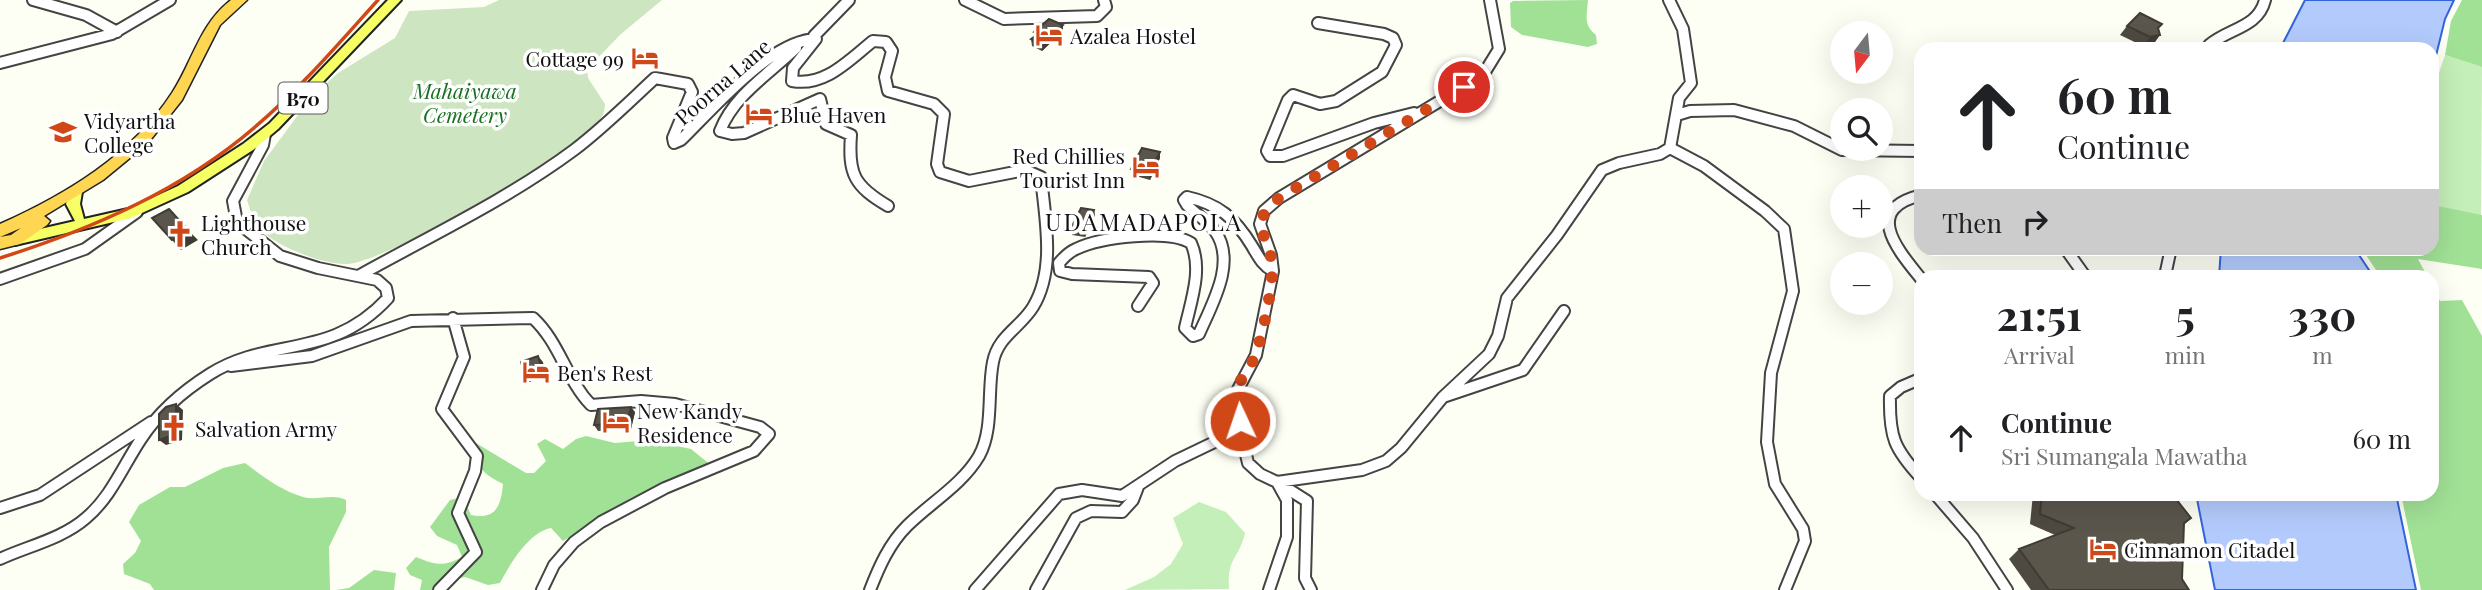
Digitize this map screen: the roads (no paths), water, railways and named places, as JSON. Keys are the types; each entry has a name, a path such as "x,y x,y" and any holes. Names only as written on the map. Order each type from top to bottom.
{"highway":[{"path":"4,237 35,226 62,206 159,121 184,86 211,25 240,0"},
{"path":"4,237 29,218 75,192"}],"main road":[{"name":"B70","path":"4,237 139,210 171,196 265,134 327,74 395,0"},
{"name":"B70","path":"35,226 137,204 197,179"},
{"path":"75,192 73,204 78,217"}],"street":[{"path":"33,0 86,15 117,32"},
{"path":"0,63 117,32 170,0"},
{"path":"849,0 742,97 723,120 720,131 730,136 746,134 820,99 827,124 851,135 849,158 862,191 888,206"},
{"path":"965,0 1004,19 1101,15 1106,7 1104,0"},
{"path":"1311,590 1305,578 1307,501 1260,474 1248,463 1235,408 1235,395 1256,355 1273,271 1271,255 1260,224 1264,211 1279,198 1483,75 1499,49 1490,0"},
{"path":"1277,482 1362,470 1386,461 1401,448 1443,397 1489,354 1498,336 1507,298 1557,235 1602,170 1619,163 1660,154 1670,148 1679,98 1691,83 1684,24 1669,0"},
{"path":"2212,42 2237,32 2252,22 2264,10 2265,0"},
{"path":"1318,23 1384,34 1393,38 1396,45 1382,72 1336,101 1321,104 1293,95 1288,100 1268,151 1270,156 1283,156 1374,123 1424,111"},
{"path":"810,37 816,38 793,68 792,81 795,83 811,82 831,73 873,41 886,42 892,51 885,76 888,91 894,95 934,104 944,114 937,164 940,172 969,181 1025,170 1041,177 1047,262 1041,292 1031,310 1000,339 993,361 981,452 961,480 905,528 880,564 870,590"},
{"name":"Poorna Lane","path":"360,275 496,200 561,159 602,128 655,78 688,84 692,92 673,138 674,143 681,140 750,74 792,44 810,37"},
{"path":"1677,116 1690,111 1734,110 1794,126 1842,150 1914,151"},
{"path":"231,366 262,353 317,342 369,319 388,298 386,288 377,280 318,268 280,256 262,245 237,222 233,201 263,145 265,134"},
{"path":"1670,148 1704,166 1731,189 1765,211 1784,229 1793,291 1770,373 1767,442 1775,484 1803,528 1805,541 1785,590"},
{"path":"1914,196 1902,197 1889,207 1886,220 1907,263 1914,271"},
{"path":"1138,306 1153,283 1149,277 1131,273 1080,278 1060,271 1059,263 1067,254 1080,247 1100,242 1167,235 1184,237 1190,241 1196,252 1196,267 1185,328 1192,336 1199,334 1222,275 1224,251 1216,232 1188,206 1184,200 1187,197 1208,201 1230,212 1264,265 1273,271"},
{"path":"0,279 85,250 139,210"},
{"path":"1443,397 1523,370 1564,311"},
{"path":"439,590 475,552 458,513 475,471 477,456 442,410 464,357 453,318"},
{"path":"0,508 40,495 156,418 217,369 312,356 411,321 533,318 546,327 581,396 591,405 641,401 675,404 760,427 769,434 754,451 630,505 593,526 561,554 546,576 542,590"},
{"path":"1914,382 1901,387 1890,397 1889,427 1902,458 1914,471"},
{"path":"0,559 44,542 93,512 156,418"},
{"path":"975,590 1059,494 1082,490 1122,496 1175,461 1227,436 1240,421"},
{"path":"1269,590 1287,537 1287,500 1277,482"},
{"path":"1036,590 1076,518 1081,513 1122,512 1133,500 1138,487"},
{"path":"1941,501 1973,538 2007,590"}],"water":[{"path":"2305,0 2454,0 2445,19 2439,44 2284,42"},
{"path":"2220,256 2360,256 2369,270 2219,270"},
{"path":"2197,501 2397,501 2416,590 2215,590"}],"railway":[{"path":"0,258 68,234 135,205 227,150 288,97 378,0"}],"place":[{"name":"Azalea Hostel","path":"1049,35"},
{"name":"Cottage 99","path":"645,58"},
{"name":"Blue Haven","path":"759,114"},
{"name":"Vidyartha College","path":"63,132"},
{"name":"Red Chillies Tourist Inn","path":"1146,167"},
{"name":"Lighthouse Church","path":"180,234"},
{"name":"Ben's Rest","path":"536,372"},
{"name":"New Kandy Residence","path":"616,422"},
{"name":"Salvation Army","path":"174,428"},
{"name":"Cinnamon Citadel","path":"2103,549"}],"district":[{"name":"UDAMADAPOLA","path":"1144,221"}],"park label":[{"name":"Mahaiyawa Cemetery","path":"465,102"}]}
